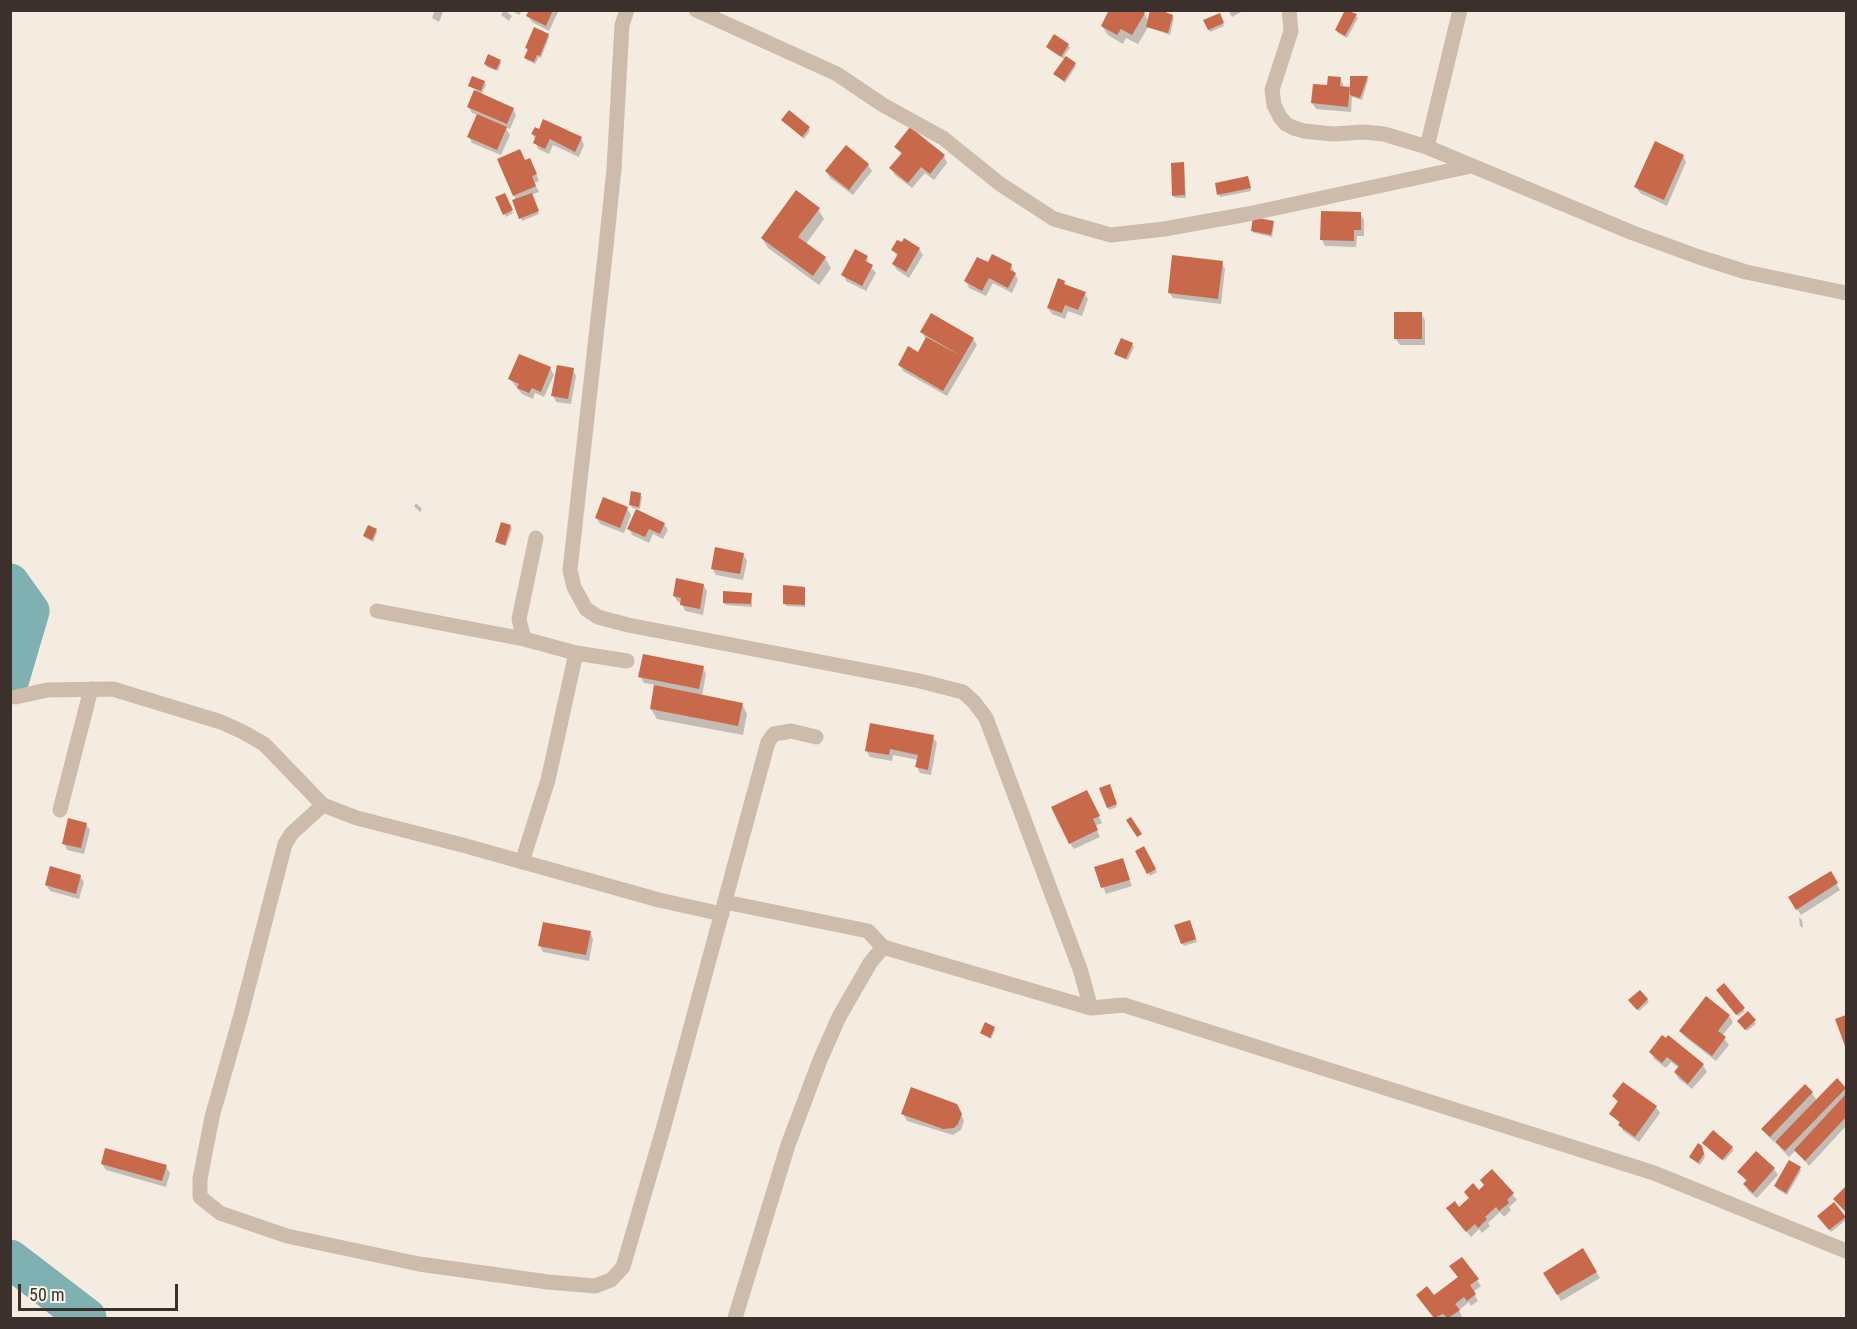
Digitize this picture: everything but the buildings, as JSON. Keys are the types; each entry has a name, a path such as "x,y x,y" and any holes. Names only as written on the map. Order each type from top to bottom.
{"street":[{"path":"627,10 622,26 614,169 570,570 574,587 586,609 598,617 628,625 920,681 963,692 986,718 1080,969 1092,1008"},
{"path":"696,10 837,74 883,105 943,138 1000,184 1054,219 1111,235 1164,229 1248,214 1471,166"},
{"path":"1289,10 1291,31 1272,90 1274,105 1286,124 1304,131 1333,134 1364,132 1384,134 1427,147 1633,233 1699,257 1746,272 1846,293"},
{"path":"1427,147 1460,10"},
{"path":"524,639 519,619 536,538"},
{"path":"377,611 524,639 576,653 627,661"},
{"path":"522,862 548,780 576,653"},
{"path":"60,810 91,689"},
{"path":"16,697 47,690 114,689 221,722 243,732 264,744 323,805 357,818 659,900 868,931 883,947 1092,1008 1124,1005 1654,1173 1846,1251"},
{"path":"323,805 292,833 285,844 212,1117 200,1179 200,1197 220,1213 287,1236 419,1264 548,1282 595,1286 611,1280 623,1267 768,742 774,734 791,731 816,737"},
{"path":"735,1318 788,1145 820,1060 839,1017 870,963 883,947"}],"waterway":[{"path":"10,583 30,611 10,679"},
{"path":"10,1259 87,1318"}]}
